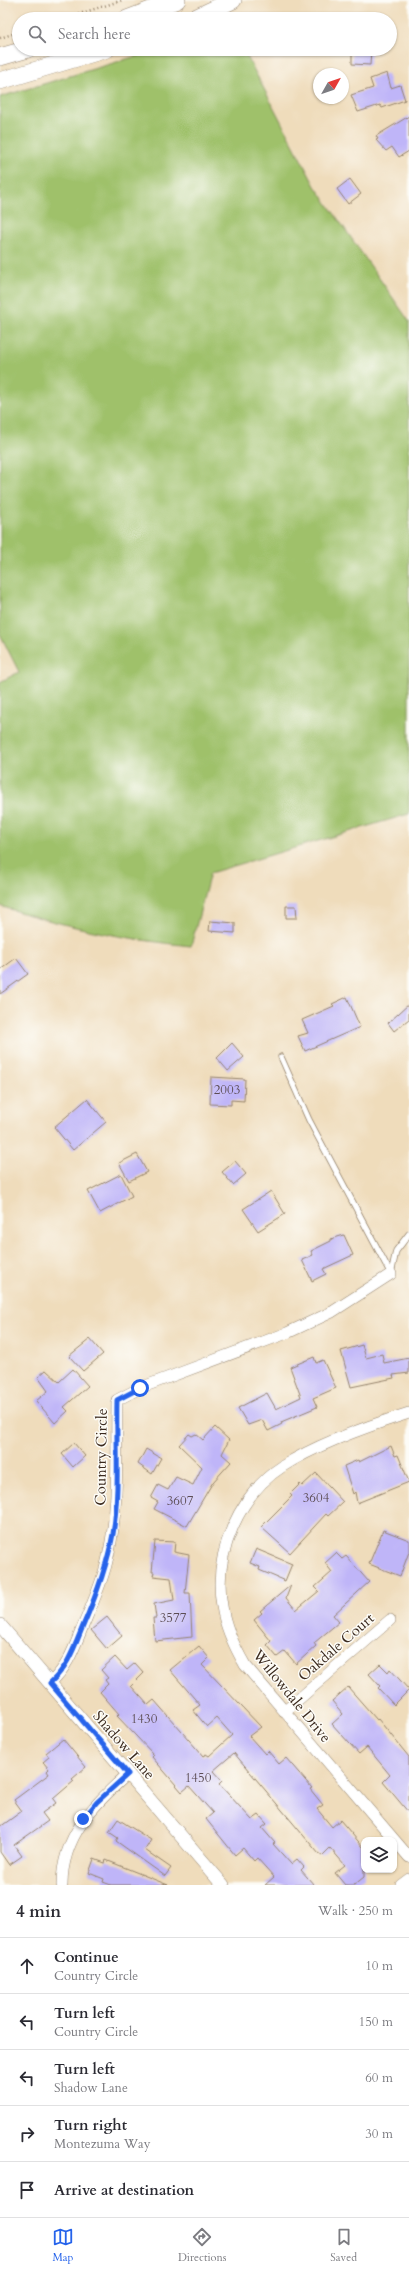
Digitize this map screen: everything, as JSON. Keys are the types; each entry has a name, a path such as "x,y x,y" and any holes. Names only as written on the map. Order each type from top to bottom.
{"main road":[{"path":"145,12 177,0"},
{"path":"208,12 233,0"},
{"path":"0,57 12,54"},
{"path":"0,81 84,56"}],"street":[{"name":"Country Circle","path":"50,1683 68,1662 99,1589 107,1562 113,1533 116,1501 117,1400 140,1388 287,1333 332,1312 391,1274"},
{"name":"Willowdale Drive","path":"409,1413 301,1455 282,1466 265,1480 250,1497 237,1518 222,1562 220,1584 226,1626 245,1665 409,1857"},
{"name":"Oakdale Court","path":"284,1712 390,1620"},
{"name":"Shadow Lane","path":"0,1625 224,1885"},
{"path":"62,1885 65,1859 72,1839 83,1819 97,1802 128,1774"},
{"path":"401,1885 409,1879"}],"lane":[{"path":"281,1057 309,1120 391,1274"},
{"path":"391,1274 396,1251 409,1234"}],"path":[{"path":"85,12 123,0"},
{"path":"0,38 12,34"}],"green space":[{"path":"137,56 247,56 315,186 409,321 409,814 210,873 191,946 142,940 94,931 47,920 0,906 0,682 19,672 0,634 0,97"}],"building":[{"path":"352,56 371,56 370,65 352,64"},
{"path":"387,73 391,88 400,85 405,100 382,108 380,105 358,112 351,95 373,88 370,79"},
{"path":"409,116 409,151 399,157 392,147 386,151 376,140 378,139 376,136"},
{"path":"350,179 361,194 348,204 337,189"},
{"path":"286,906 296,906 297,918 286,918"},
{"path":"210,921 235,923 235,933 209,931"},
{"path":"16,958 28,974 0,994 0,970"},
{"path":"347,997 360,1027 305,1051 298,1036 308,1033 302,1020 334,1006 332,1004"},
{"path":"409,1004 409,1019 394,1031 388,1023"},
{"path":"232,1043 244,1057 228,1071 217,1058"},
{"path":"211,1077 245,1079 244,1101 231,1100 231,1105 210,1104"},
{"path":"87,1099 106,1122 73,1150 54,1127"},
{"path":"137,1154 147,1172 129,1181 119,1163"},
{"path":"235,1161 246,1174 233,1185 222,1172"},
{"path":"121,1174 132,1196 100,1213 88,1191"},
{"path":"271,1191 285,1214 258,1231 243,1209"},
{"path":"344,1235 353,1255 323,1269 326,1274 312,1281 302,1260 313,1255 311,1251 331,1241 331,1239"},
{"path":"90,1339 103,1354 83,1371 69,1356"},
{"path":"362,1345 366,1358 382,1354 384,1363 409,1358 409,1373 393,1375 394,1378 351,1387 341,1351"},
{"path":"314,1357 316,1363 323,1360 336,1388 313,1398 317,1407 281,1422 282,1424 268,1431 262,1420 248,1425 238,1408 267,1393 276,1409 301,1397 290,1367"},
{"path":"73,1369 88,1386 64,1407 68,1411 55,1423 36,1401 48,1391 38,1377 46,1370 59,1382"},
{"path":"215,1427 229,1440 222,1454 231,1462 213,1482 187,1526 154,1509 158,1502 151,1498 158,1485 168,1490 176,1477 193,1485 202,1467 179,1445 189,1434 192,1436 196,1434 203,1440"},
{"path":"74,1443 85,1456 73,1467 62,1454"},
{"path":"391,1446 395,1456 398,1455 409,1482 357,1503 355,1492 353,1494 344,1466 358,1460 359,1462"},
{"path":"146,1449 161,1458 152,1474 138,1464"},
{"path":"316,1473 343,1502 328,1516 326,1514 290,1553 261,1527 292,1496 290,1494 300,1484 302,1486"},
{"path":"383,1530 409,1540 409,1552 400,1576 369,1564"},
{"path":"155,1541 175,1542 174,1552 189,1555 185,1593 190,1593 192,1637 155,1641 153,1618 156,1618 154,1604 174,1600 171,1578 153,1576 154,1572 152,1572"},
{"path":"256,1549 292,1564 285,1581 259,1570 260,1567 250,1563"},
{"path":"336,1553 342,1559 346,1556 369,1582 333,1615 339,1622 314,1643 316,1646 296,1664 285,1651 277,1657 267,1645 271,1641 254,1620 262,1613 260,1611 291,1585 286,1598 296,1610 319,1591 315,1587 332,1572 325,1563"},
{"path":"107,1617 122,1636 107,1649 91,1630"},
{"path":"199,1646 209,1658 202,1665 261,1727 249,1736 265,1754 268,1751 279,1764 286,1758 312,1788 310,1789 323,1805 317,1809 332,1827 340,1820 361,1844 361,1873 364,1873 364,1877 354,1885 345,1885 335,1873 345,1865 330,1848 322,1856 319,1854 234,1753 213,1771 222,1781 219,1784 252,1820 259,1815 267,1824 262,1828 275,1843 273,1844 291,1864 297,1859 304,1867 301,1870 314,1885 265,1885 274,1877 257,1858 254,1861 243,1848 235,1855 206,1819 213,1813 189,1786 182,1792 152,1757 154,1755 117,1716 119,1714 100,1692 108,1684 105,1680 108,1678 101,1670 115,1657 127,1670 135,1663 144,1673 131,1686 148,1705 154,1700 203,1756 206,1754 209,1756 232,1735 217,1718 207,1727 193,1710 200,1705 170,1670"},
{"path":"380,1664 388,1672 390,1669 409,1690 394,1705 378,1688 380,1686 369,1674"},
{"path":"348,1687 377,1720 378,1719 409,1757 409,1813 383,1782 390,1775 367,1747 359,1754 332,1724 343,1714 332,1701"},
{"path":"63,1739 86,1767 72,1779 74,1781 53,1799 56,1803 42,1813 48,1821 14,1845 22,1856 9,1865 0,1852 0,1827 22,1811 14,1800 49,1774 47,1771 49,1769 43,1762 49,1757 46,1753"},
{"path":"118,1819 151,1840 145,1850 171,1868 165,1876 116,1841 118,1838 109,1832"},
{"path":"94,1859 105,1863 106,1860 168,1885 111,1885 103,1882 104,1879 89,1873"}],"route":[{"path":"83,1819 97,1802 128,1774 50,1683 68,1662 99,1589 107,1562 113,1533 116,1501 117,1400 140,1388"}]}
